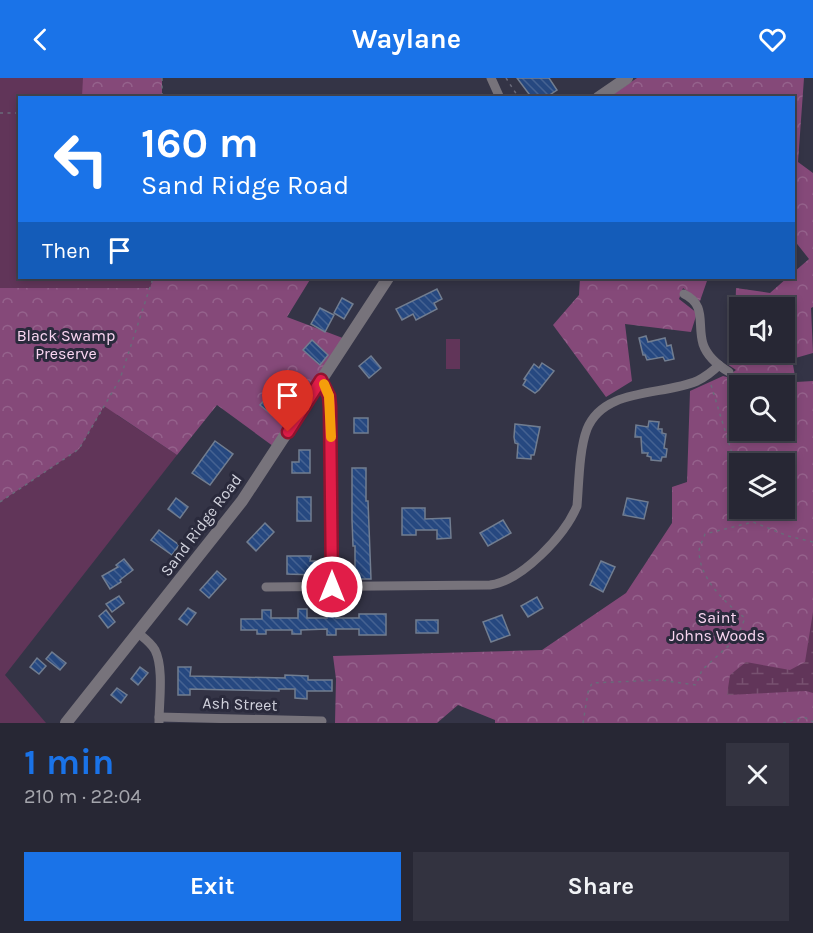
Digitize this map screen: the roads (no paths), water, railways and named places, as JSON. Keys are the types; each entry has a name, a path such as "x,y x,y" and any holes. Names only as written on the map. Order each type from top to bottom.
{"street":[{"path":"491,78 499,96"},
{"path":"601,96 627,78"},
{"name":"Sand Ridge Road","path":"66,723 242,501 387,279"},
{"path":"684,294 698,305 704,344 719,365 729,372"},
{"path":"266,587 490,585 511,579 528,567 573,515 577,506 585,438 590,423 598,411 629,397 683,386 708,375 719,365"},
{"path":"321,380 329,396 330,407 332,587"},
{"path":"138,633 150,643 157,656 159,720"},
{"name":"Ash Street","path":"159,720 322,721"}],"park label":[{"name":"Black Swamp Preserve","path":"66,344"},
{"name":"Saint Johns Woods","path":"717,626"}]}
